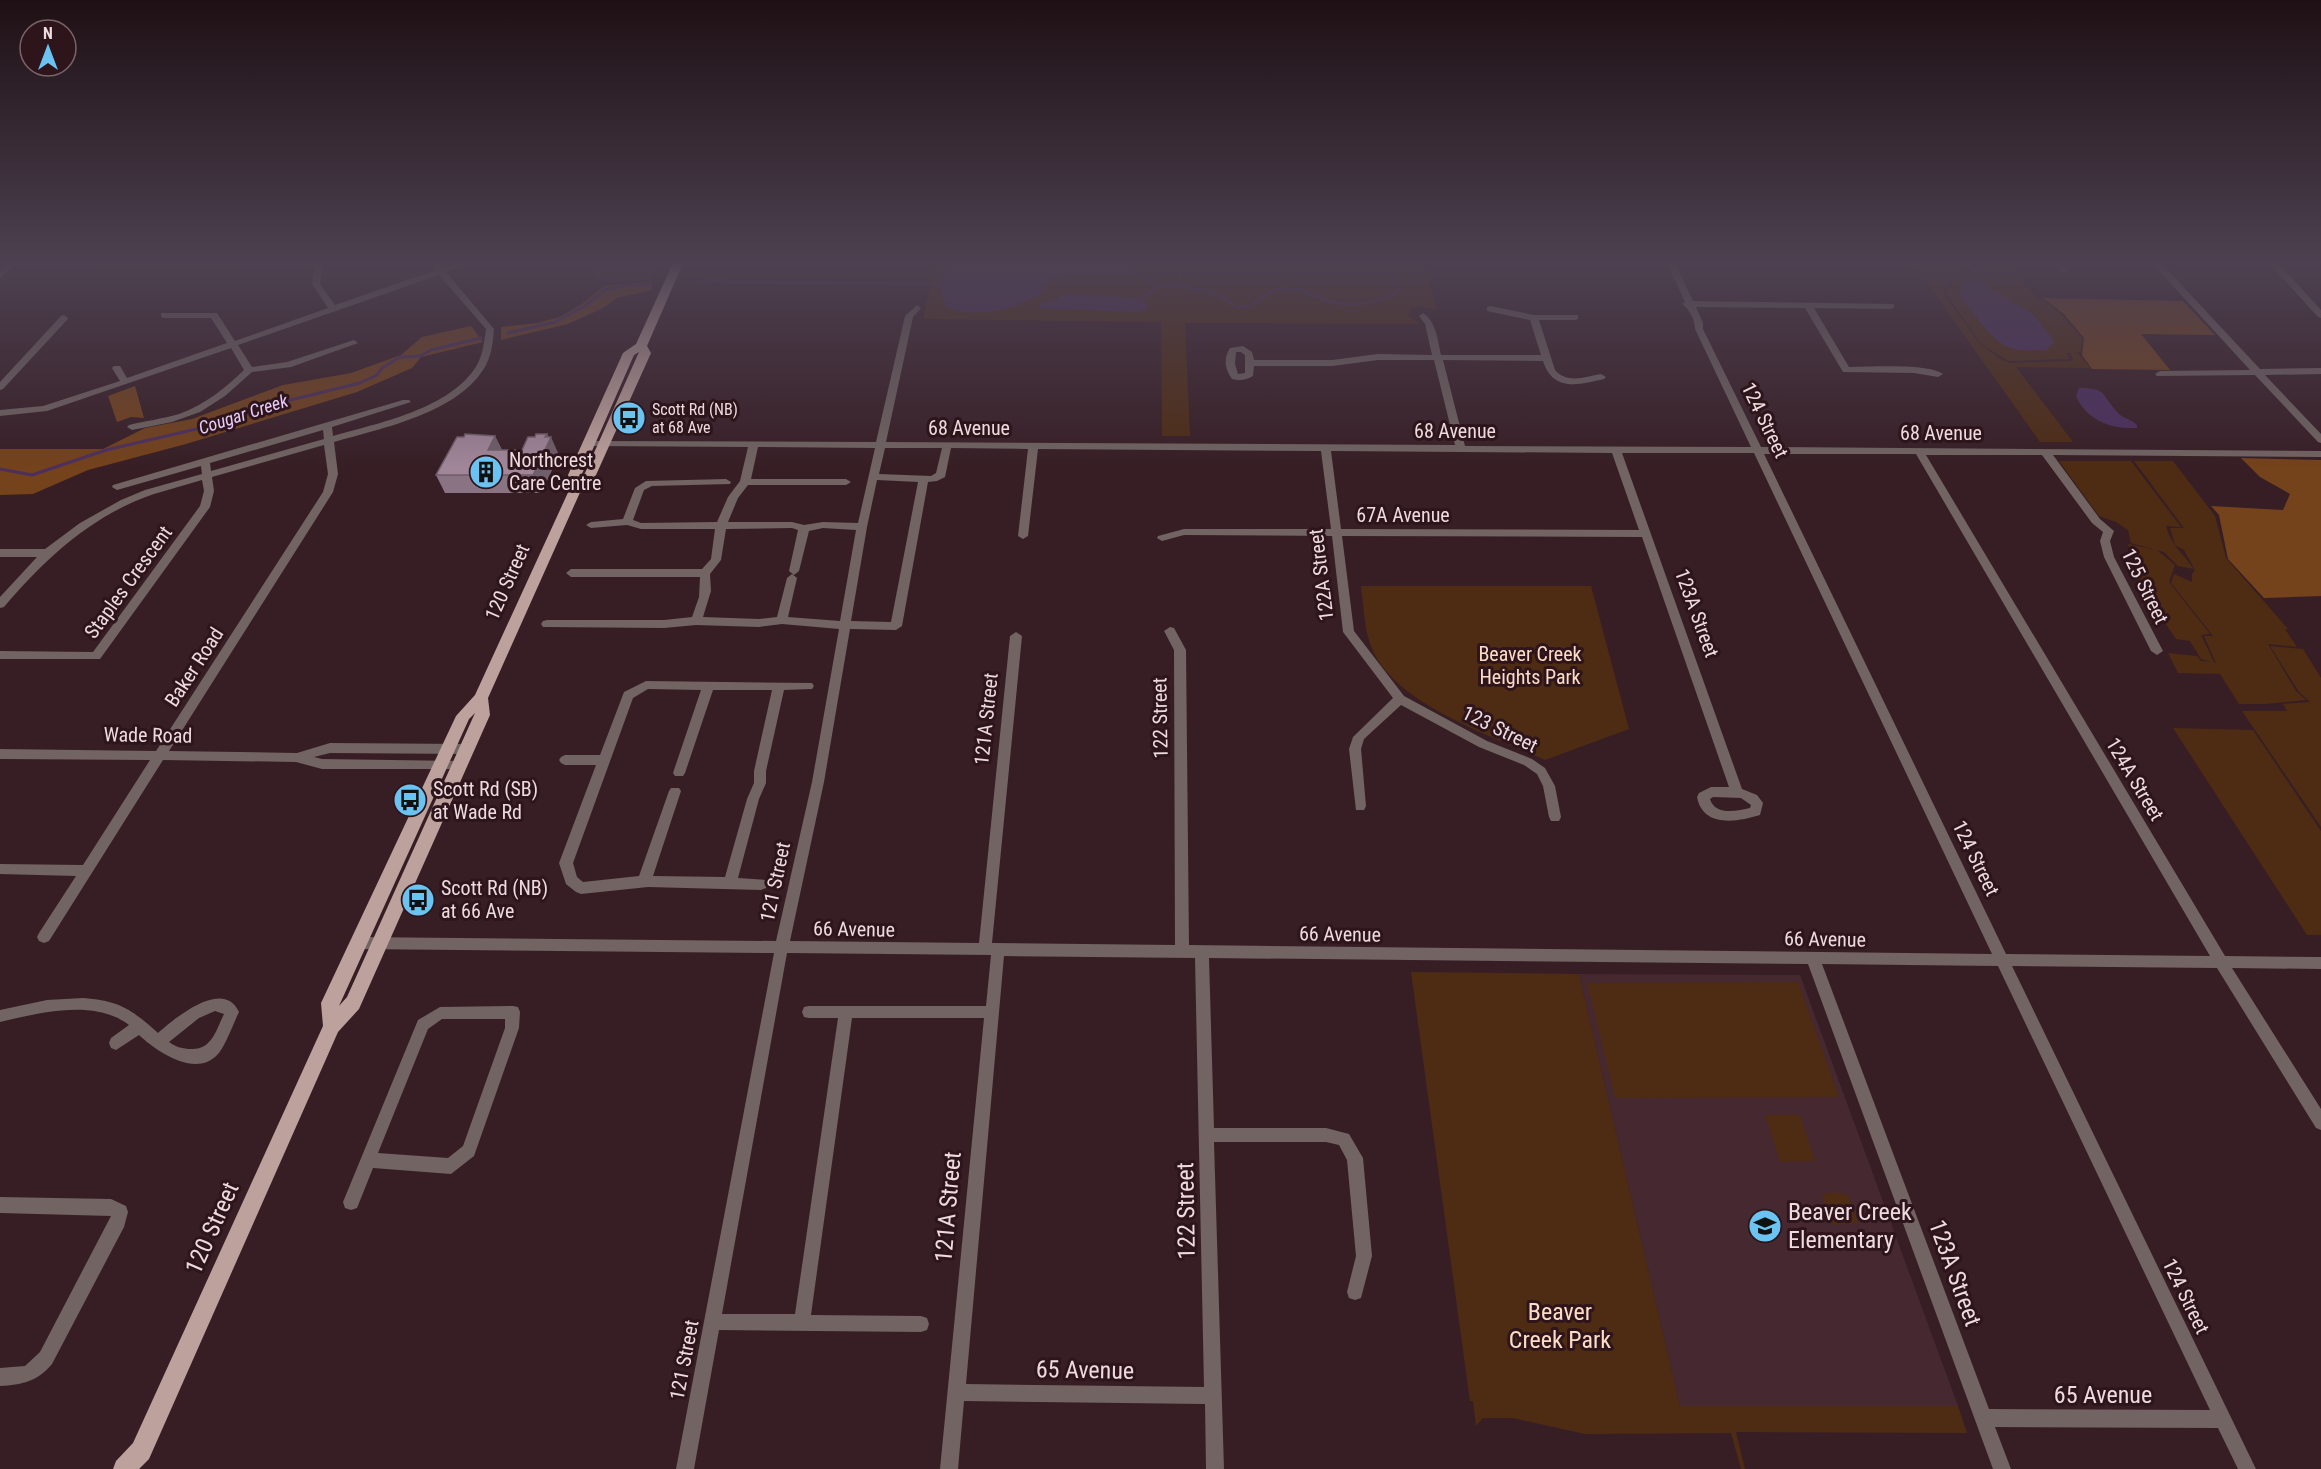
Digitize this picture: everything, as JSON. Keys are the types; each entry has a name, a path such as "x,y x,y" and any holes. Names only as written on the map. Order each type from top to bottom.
{"main road":[{"name":"120 Street","path":"577,486 574,475 629,353 641,346 647,332"},
{"name":"120 Street","path":"332,1026 330,1003 447,748 463,716 481,698 577,486 590,475 645,353 641,346"},
{"name":"120 Street","path":"124,1469 140,1460 332,1026 353,1003 483,715 481,698"}],"street":[{"path":"0,387 51,332"},
{"path":"225,332 249,370"},
{"path":"0,413 44,409 268,332"},
{"path":"0,604 46,553 86,522 113,507 149,492 422,412 450,398 481,368 491,343 490,332"},
{"name":"121 Street","path":"685,1469 782,947 818,782 862,528 905,332"},
{"path":"1431,332 1461,449"},
{"path":"1538,332 1551,371 1558,379 1576,382 1601,377"},
{"name":"124 Street","path":"1701,332 2247,1469"},
{"path":"1824,332 1846,370 1914,370 1938,374"},
{"path":"2220,332 2321,440"},
{"path":"132,427 168,421 204,408 224,395 249,370 288,365 354,343"},
{"path":"1249,363 1332,363 1378,357 1546,358"},
{"path":"117,368 125,382"},
{"path":"2160,374 2321,371"},
{"path":"117,487 406,402"},
{"name":"Baker Road","path":"44,937 328,492 333,474 327,427"},
{"name":"68 Avenue","path":"589,443 2321,454"},
{"path":"571,573 705,573 716,560 721,526 733,497 745,482 754,444"},
{"path":"872,477 933,479 941,475 947,446"},
{"path":"1023,536 1033,446"},
{"name":"122A Street","path":"1326,448 1349,632 1400,699"},
{"name":"123A Street","path":"1616,450 1737,792"},
{"name":"124A Street","path":"1919,451 2221,962 2321,1123"},
{"name":"125 Street","path":"2045,452 2096,521 2109,531 2105,541 2109,557 2157,651"},
{"path":"205,462 206,476"},
{"name":"Staples Crescent","path":"0,655 96,656 204,507 209,491 206,476"},
{"path":"547,624 663,624 696,621 759,623 782,620 844,626 896,626 923,480"},
{"path":"627,522 640,488 650,483 726,482"},
{"path":"745,482 846,482"},
{"path":"591,525 627,522 641,526 792,525 804,528 823,525 862,528"},
{"path":"782,620 804,528"},
{"name":"67A Avenue","path":"1162,538 1184,532 1645,534"},
{"path":"0,553 46,553"},
{"path":"696,621 701,611 707,581 705,573"},
{"name":"122 Street","path":"1170,631 1180,650 1182,952"},
{"name":"121A Street","path":"949,1469 990,1012 992,950 1016,636"},
{"path":"761,884 644,882 603,884 581,888 571,880 566,863 628,695 646,686 808,686"},
{"path":"679,773 708,686"},
{"path":"730,883 753,799 760,783 760,771 779,686"},
{"path":"1360,806 1355,749 1359,737 1400,699"},
{"name":"123 Street","path":"1400,699 1483,744 1528,762 1541,771 1549,786 1555,817"},
{"name":"Wade Road","path":"297,757 330,748 467,748"},
{"name":"Wade Road","path":"0,754 297,757 322,764 460,766"},
{"path":"565,760 604,760"},
{"path":"644,882 675,791"},
{"path":"0,869 86,870"},
{"name":"66 Avenue","path":"358,943 2321,963"},
{"name":"122 Street","path":"1202,952 1215,1469"},
{"name":"123A Street","path":"1813,958 2002,1469"},
{"path":"0,1016 39,1006 78,1004 125,1014 159,1042 176,1053 203,1056 213,1050 232,1012 221,1005 199,1010 181,1021 159,1042"},
{"path":"351,1202 368,1160 423,1025 440,1013 513,1012 512,1028 469,1151 451,1166 368,1160"},
{"path":"809,1012 990,1012"},
{"path":"802,1323 846,1012"},
{"path":"116,1043 141,1026"},
{"path":"1208,1135 1326,1135 1344,1139 1355,1158 1364,1256 1354,1292"},
{"path":"0,1206 111,1207 120,1212 118,1221 46,1358 35,1371 22,1376 0,1377"},
{"path":"713,1322 921,1324"},
{"name":"65 Avenue","path":"956,1392 1214,1396"},
{"name":"65 Avenue","path":"1984,1418 2223,1419"}],"shaded area":[{"path":"446,332 475,332 483,342 421,357 412,368 357,392 186,444 88,470 33,494 0,495 0,449 103,449 145,428 192,419 283,385 351,373 401,355 422,337"},
{"path":"501,332 536,332 501,340"},
{"path":"1988,332 2047,332 2055,342 2046,350 2021,350 2012,349"},
{"path":"2079,332 2212,332 2215,335 2141,334 2170,370 2092,369 2082,355 2084,338"},
{"path":"135,386 144,418 131,417 117,422 108,396"},
{"path":"2079,388 2094,389 2102,393 2119,414 2135,423 2137,428 2109,425 2093,417 2076,396"},
{"path":"2241,458 2321,460 2321,596 2264,598 2228,559 2219,515 2211,506 2283,510 2290,494 2260,477"},
{"name":"Beaver Creek Elementary","path":"1579,974 1800,975 1958,1406 1680,1406"}],"green space":[{"path":"1161,332 1185,332 1190,436 1162,436"},
{"path":"1962,332 1971,332 1979,343 2009,363 2070,361 2073,359 2070,353 2067,353 2069,359 2008,361 1980,343 1972,332 2076,332 2082,338 2081,352 2073,353 2078,353 2090,368 2016,367 2073,442 2040,442"},
{"path":"2059,461 2131,461 2181,527 2166,526 2174,544 2194,569 2178,566 2164,552 2131,543 2128,530 2116,522 2099,516"},
{"path":"2134,461 2173,461 2215,516 2226,558 2288,629 2285,629 2297,647 2268,644 2296,691 2306,700 2239,704 2220,674 2178,673 2168,653 2197,656 2201,661 2212,662 2201,659 2190,641 2176,639 2137,581 2130,562 2133,560 2128,544 2157,550 2175,565 2169,582 2210,634 2201,635 2216,663 2204,636 2213,636 2171,583 2174,574 2192,582 2192,574 2195,570 2184,550 2175,545 2170,528 2184,528"},
{"name":"Beaver Creek Heights Park","path":"1361,586 1591,586 1629,729 1545,760 1450,717 1404,689 1387,672 1374,653 1368,637"},
{"path":"2270,646 2303,649 2321,678 2321,827 2242,711 2287,711 2283,704 2310,702 2299,692"},
{"path":"2173,728 2253,730 2321,831 2321,935 2307,935"},
{"name":"Beaver Creek Park","path":"1411,972 1579,974 1680,1406 1958,1406 1967,1433 1736,1432 1745,1469 1741,1469 1731,1433 1585,1434 1513,1418 1483,1418 1476,1426 1473,1401 1470,1401"},
{"path":"1798,982 1839,1097 1615,1098 1587,983"},
{"path":"1765,1115 1800,1115 1815,1161 1780,1162"},
{"path":"1833,1192 1848,1195 1858,1223 1832,1225 1822,1195"}],"building":[{"path":"465,434 495,436 488,450 522,450 528,437 547,434 545,437 551,437 533,475 436,475 457,437 464,437"}],"waterway":[{"name":"Cougar Creek","path":"508,333 514,332"},
{"name":"Cougar Creek","path":"0,469 32,475 106,450 235,420 266,406 360,383 377,375 382,368 400,357 420,356 431,350 481,338"}],"place":[{"name":"Scott Rd (NB) at 68 Ave","path":"629,418"},
{"name":"Northcrest Care Centre","path":"486,472"},
{"name":"Scott Rd (SB) at Wade Rd","path":"410,800"},
{"name":"Scott Rd (NB) at 66 Ave","path":"418,900"},
{"name":"Beaver Creek Elementary","path":"1765,1226"}]}
